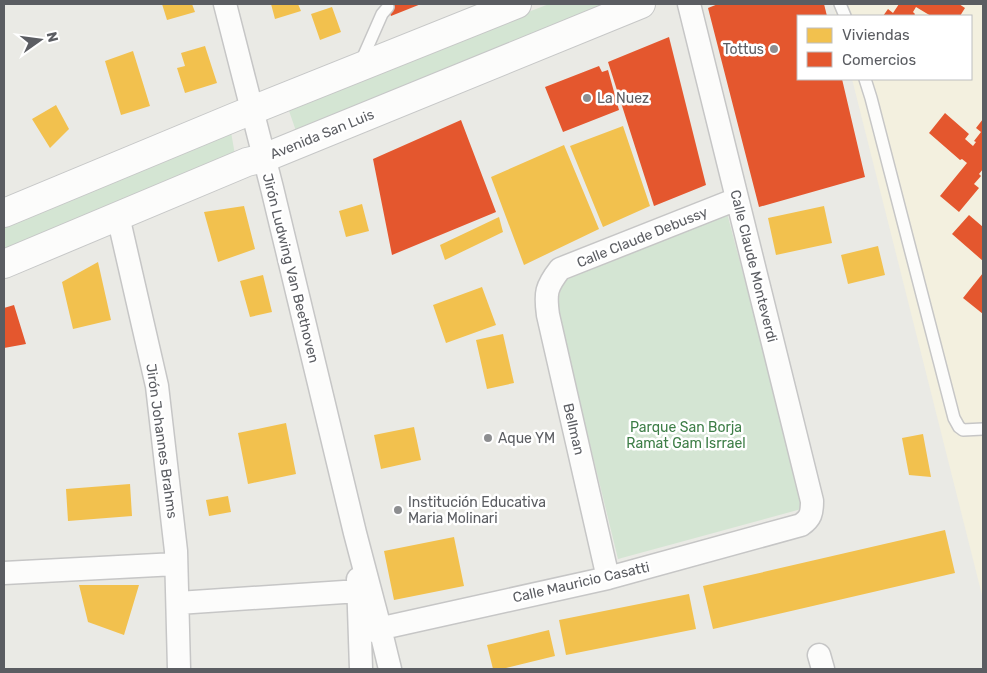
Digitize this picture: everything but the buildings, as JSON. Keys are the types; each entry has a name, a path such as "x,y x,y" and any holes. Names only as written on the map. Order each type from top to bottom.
{"main road":[{"path":"4,213 358,67 517,4"},
{"name":"Avenida San Luis","path":"4,264 247,162 264,158 641,4"}],"street":[{"name":"Jirón Ludwing Van Beethoven","path":"224,4 264,158 355,533 370,630 361,669"},
{"name":"Calle Claude Monteverdi","path":"689,4 812,502 812,509 808,520 801,525"},
{"name":"Calle Claude Debussy","path":"551,281 560,269 737,199"},
{"name":"Jirón Johannes Brahms","path":"118,216 157,386 176,550 179,669"},
{"name":"Bellman","path":"551,281 546,298 548,315 608,578"},
{"name":"Calle Mauricio Casatti","path":"370,630 608,578 801,525"},
{"name":"Jirón Ludwing Van Beethoven","path":"355,533 359,591 370,630 390,669"},
{"path":"4,573 176,564"},
{"path":"178,603 359,591"}],"lane":[{"path":"358,67 382,14 388,7"},
{"path":"865,80 954,418 962,430 983,429"}],"shaded area":[{"path":"833,4 983,4 983,599 852,80 972,80 972,15 836,15"}],"green space":[{"path":"549,4 612,4 296,131 287,105"},
{"path":"230,126 235,155 4,251 4,224"},
{"name":"Parque San Borja Ramat Gam Isrrael","path":"727,213 805,508 618,559 556,305 564,280"}],"place":[{"name":"Tottus","path":"774,49"},
{"name":"La Nuez","path":"587,98"},
{"name":"Aque YM","path":"488,438"},
{"name":"Institución Educativa Maria Molinari","path":"398,510"}]}
